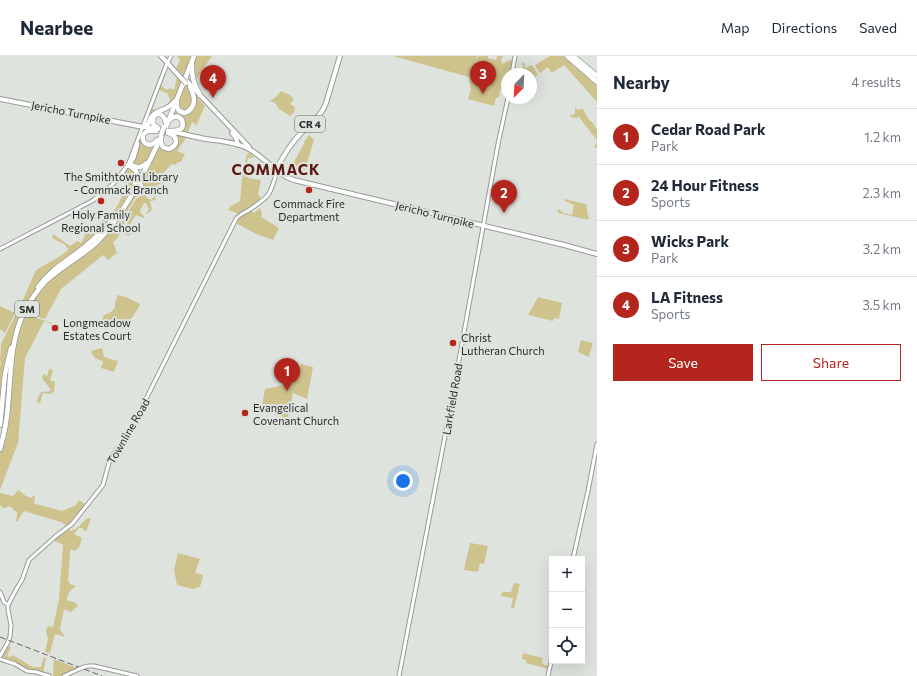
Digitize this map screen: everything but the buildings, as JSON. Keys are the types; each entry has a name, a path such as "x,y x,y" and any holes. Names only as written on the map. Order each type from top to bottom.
{"highway":[{"path":"193,56 192,79 200,95"},
{"name":"SM","path":"0,449 6,422 10,368 17,333 24,313 48,280 97,242 119,215 167,127 193,56"},
{"path":"568,56 578,67 597,82"},
{"path":"573,56 597,76"},
{"path":"177,99 176,106 178,110 183,113 188,112 194,101 193,94 188,84"},
{"path":"143,127 148,124 153,115 169,108 177,99"},
{"path":"158,114 164,117 167,127 176,139 175,146 168,149 163,147 161,143 161,136 155,143 150,145 146,144 143,140 145,132 157,130 152,120 154,116 158,114"},
{"name":"SM","path":"0,425 5,374 10,350 21,317 29,301 47,276 60,264 79,252 100,233 118,213 141,178 161,136"},
{"path":"129,164 138,167 144,166 147,163"},
{"path":"129,164 137,172 136,181 132,192"},
{"path":"132,192 138,189 145,191 140,185 141,178"}],"main road":[{"path":"162,56 230,131 236,143"},
{"path":"0,249 98,197 114,183 129,164 171,56"},
{"name":"CR 4","path":"276,171 282,158 301,133 316,119 324,107 340,56"},
{"path":"513,68 515,56"},
{"path":"188,84 200,95 247,147"},
{"name":"Jericho Turnpike","path":"0,99 52,108 157,130 167,127 194,137 236,143 247,147 260,158"},
{"name":"Larkfield Road","path":"398,676 434,497 507,104"},
{"name":"Jericho Turnpike","path":"236,143 247,148 285,177 294,180 597,254"},
{"name":"Townline Road","path":"7,604 22,580 29,560 72,524 94,494 103,485 110,459 129,433 236,219 269,195 276,171"},
{"path":"574,556 588,494 597,444"},
{"path":"0,592 7,604 11,625 10,637 0,658 27,671 49,676"},
{"path":"548,676 551,664"},
{"path":"64,676 84,667 94,666 137,676"}],"shaded area":[{"path":"177,56 191,56 184,76 176,68 180,60"},
{"path":"195,56 212,56 195,81 199,91 202,93 201,94 197,90 192,76"},
{"path":"393,56 477,56 475,65 478,56 488,56 488,58 496,60 497,56 503,56 501,60 503,64 507,61 513,60 512,68 501,68 501,90 499,97 496,98 494,106 468,99 471,90 469,77"},
{"path":"550,56 566,56 597,83 597,102 564,65 552,73 548,67 540,73 535,65"},
{"path":"522,62 525,64 524,66 526,68 523,68"},
{"path":"532,65 534,68 526,68"},
{"path":"171,70 183,81 175,100 145,125 150,109 159,110 166,106 170,99 167,93 158,90 160,85 167,90 170,88 174,90 177,78"},
{"path":"184,83 189,87 194,97 190,110 181,112 177,103"},
{"path":"281,91 290,95 294,99 290,104 295,107 294,112 290,116 279,109 275,103 270,101"},
{"path":"193,92 205,106 195,128 196,124 192,122 187,134 178,131 183,120 171,117 176,103 181,113 193,106"},
{"path":"575,107 578,110 583,109 589,120 597,129 597,143 596,139 579,117 570,117 571,115 575,114"},
{"path":"144,130 151,130 145,132 145,144 156,142 146,163 142,166 131,165"},
{"path":"172,134 185,136 186,138 177,151 185,154 181,162 178,162 175,165 172,164 161,175 164,182 146,190 140,181 161,139 164,149 176,144"},
{"path":"309,135 314,140 305,170 292,165"},
{"path":"248,153 254,157 248,158 248,166 250,168 248,178 261,180 258,194 262,200 237,215 237,213 228,210 231,206 240,201 242,178 246,178 242,177"},
{"path":"129,167 134,169 136,180 120,209 108,224 39,284 24,309 21,312 18,311 36,270 57,258 68,249 64,244 52,238 53,234 70,246 77,241 81,243 86,233 89,232 90,227 92,227 93,231 96,232 101,222 112,213 120,200 124,191 127,176 125,173"},
{"path":"139,189 143,192 135,198 117,228 118,231 121,232 117,239 113,242 117,253 108,260 103,255 61,289 45,319 25,313 43,286 93,246 135,192"},
{"path":"145,193 147,198 151,200 155,196 156,200 150,201 152,210 146,214 149,209 146,203 144,203 140,212 144,218 136,215 129,227 136,230 128,236 125,233 129,225 127,223 125,223 120,230 118,228 136,199"},
{"path":"564,199 586,204 589,220 558,213 559,209 563,213 572,215 574,205 565,201"},
{"path":"260,208 262,214 261,217 279,228 273,240 256,234 236,223 237,219 250,210 254,213"},
{"path":"118,295 140,304 133,316 121,324 102,320 104,315 114,309"},
{"path":"538,297 562,303 559,319 554,318 553,321 528,315"},
{"path":"0,306 15,313 5,333 0,329"},
{"path":"17,312 21,313 11,346 0,421 1,344"},
{"path":"25,314 52,323 52,324 44,321 25,358 18,443 0,490 0,452 12,358 17,334"},
{"path":"581,340 593,343 589,357 578,352"},
{"path":"102,348 104,357 118,361 114,372 101,368 103,361 94,357 91,351"},
{"path":"301,364 313,367 307,399 293,393 288,418 261,411 265,389 294,383 294,378"},
{"path":"49,369 53,370 50,380 55,382 54,392 50,394 43,393 40,403 36,402 41,392 51,391 42,377 44,374 47,376"},
{"path":"18,490 31,498 35,496 34,503 29,502 62,511 76,505 79,500 85,504 69,529 71,531 86,519 91,518 86,532 82,528 79,528 74,534 82,538 79,548 74,551 71,549 70,552 68,581 70,584 76,586 71,590 67,600 76,603 78,607 71,612 64,609 60,629 65,637 55,634 50,653 45,652 48,639 46,631 48,626 53,627 59,599 63,545 52,540 63,533 64,526 66,525 61,522 24,511 17,522 17,512 13,510 13,508 8,506 3,508 0,505 0,493 13,496"},
{"path":"470,543 488,546 484,564 480,563 478,572 464,570"},
{"path":"178,553 200,559 195,573 203,575 200,587 193,589 177,585 174,570"},
{"path":"514,583 520,584 514,608 511,608 513,598 501,596 502,592 511,592"},
{"path":"8,646 11,647 7,656 10,657 13,655 32,667 41,667 44,657 46,658 43,673 40,671 28,670 18,664 1,658"},
{"path":"523,653 543,658 542,664 549,666 549,669 526,663 526,660 522,659"},
{"path":"54,659 79,669 63,676 53,676"}],"railway":[{"path":"0,637 102,676"}],"place":[{"name":"Wicks Park","path":"483,94"},
{"name":"LA Fitness","path":"213,98"},
{"name":"The Smithtown Library - Commack Branch","path":"121,163"},
{"name":"Commack Fire Department","path":"309,190"},
{"name":"Holy Family Regional School","path":"101,201"},
{"name":"24 Hour Fitness","path":"504,213"},
{"name":"Longmeadow Estates Court","path":"55,328"},
{"name":"Christ Lutheran Church","path":"453,343"},
{"name":"Cedar Road Park","path":"287,391"},
{"name":"Evangelical Covenant Church","path":"245,413"}],"district":[{"name":"COMMACK","path":"276,169"}]}
